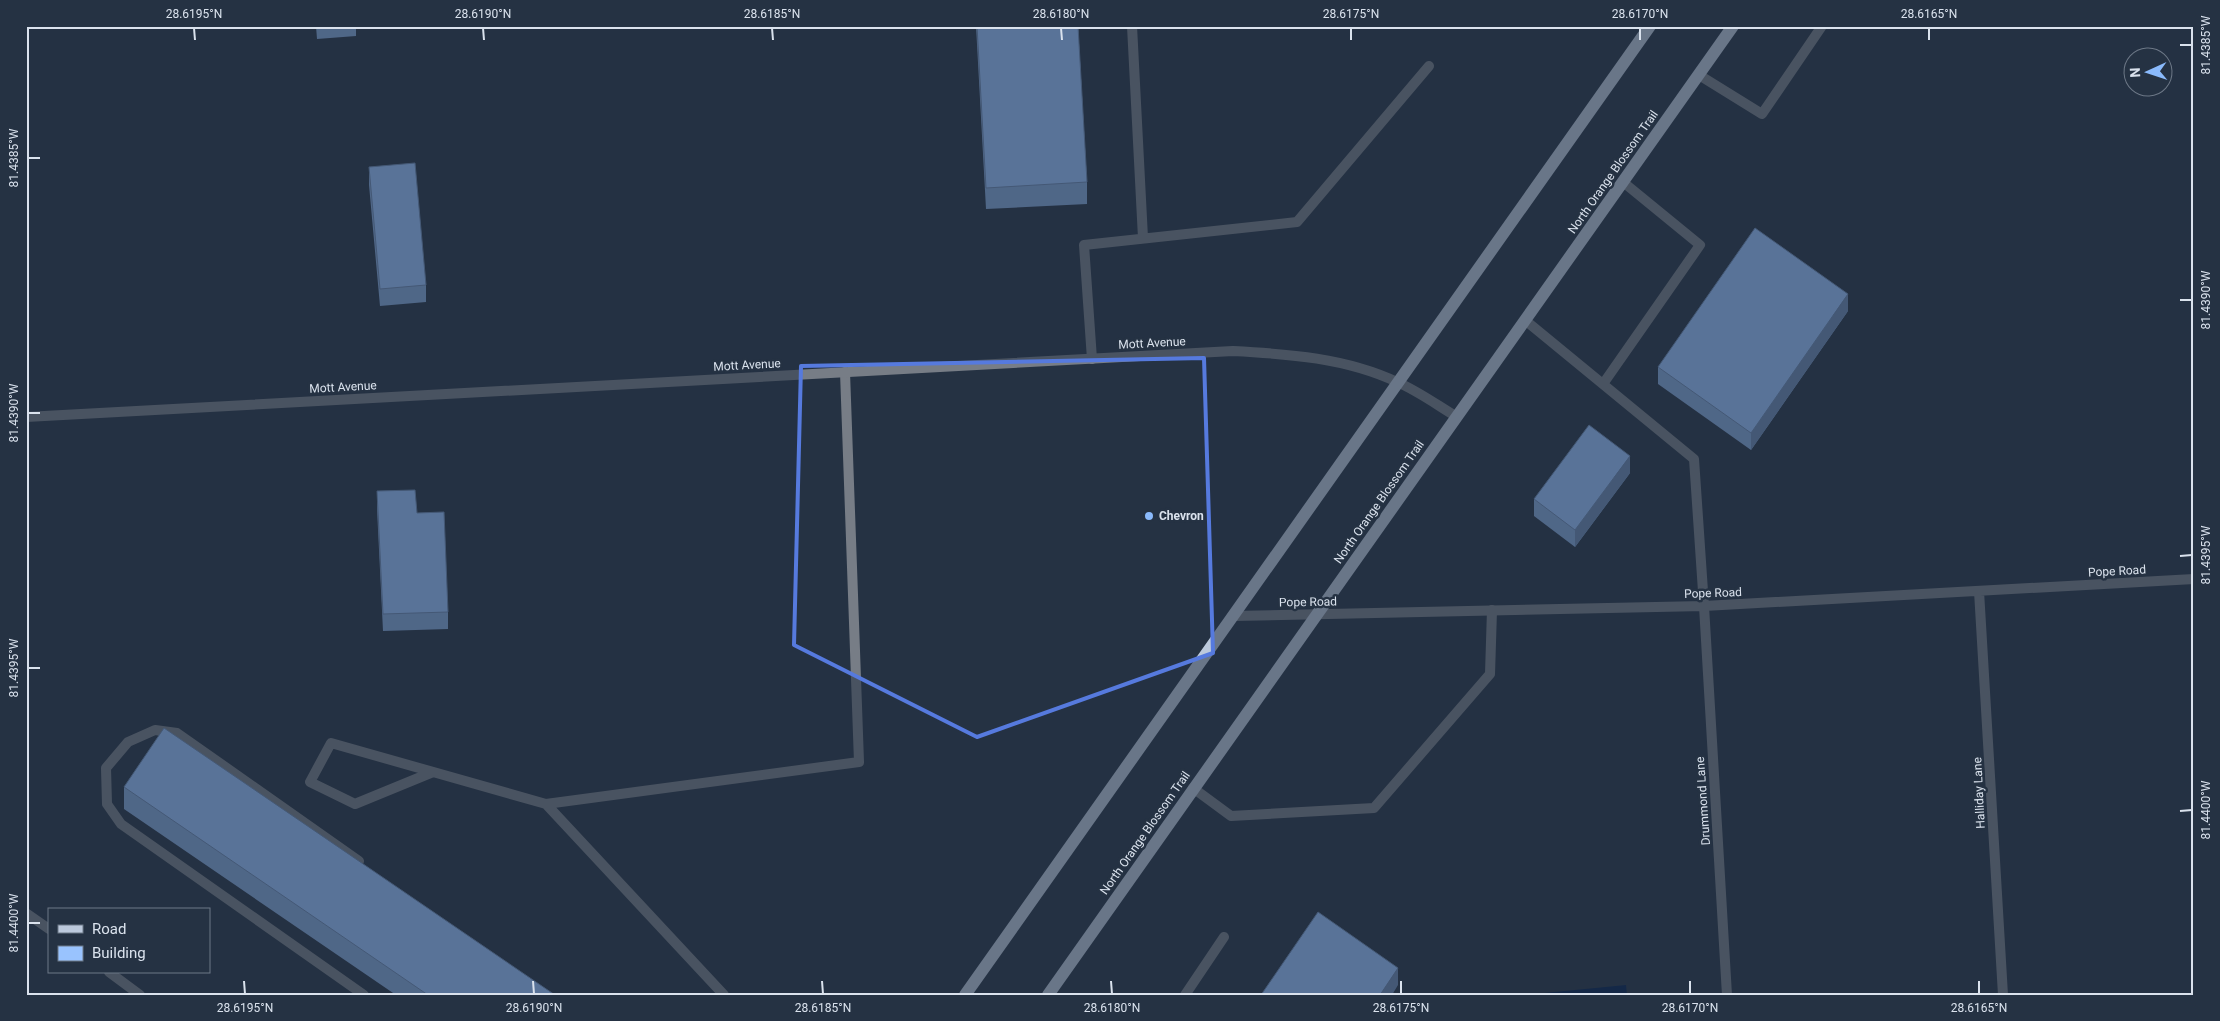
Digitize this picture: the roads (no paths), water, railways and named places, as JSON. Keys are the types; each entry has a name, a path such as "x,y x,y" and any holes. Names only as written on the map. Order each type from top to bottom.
{"main road":[{"path":"965,995 1650,26"},
{"name":"North Orange Blossom Trail","path":"1048,995 1733,26"}],"street":[{"path":"1132,26 1143,238"},
{"path":"1699,75 1762,114 1822,26"},
{"path":"1092,358 1084,245 1297,222 1430,66"},
{"path":"1603,384 1700,245 1623,182"},
{"name":"Drummond Lane","path":"1525,320 1694,459 1727,995"},
{"name":"Mott Avenue","path":"26,417 1233,351 1291,354 1350,365 1398,382 1456,417"},
{"path":"433,772 355,804 310,782 331,743 546,804 860,762 845,372"},
{"name":"Pope Road","path":"1233,616 1704,606 2194,579"},
{"name":"Halliday Lane","path":"1979,590 2003,995"},
{"path":"1193,788 1231,816 1374,808 1490,674 1492,610"},
{"path":"364,995 121,824 107,804 106,768 128,742 155,730 178,733 371,870"},
{"path":"546,804 724,995"},
{"path":"26,913 48,928"},
{"path":"1185,995 1224,937"},
{"path":"112,974 140,995"}],"water":[{"path":"1626,985 1627,995 1524,995"}],"place":[{"name":"Chevron","path":"1149,516"}]}
